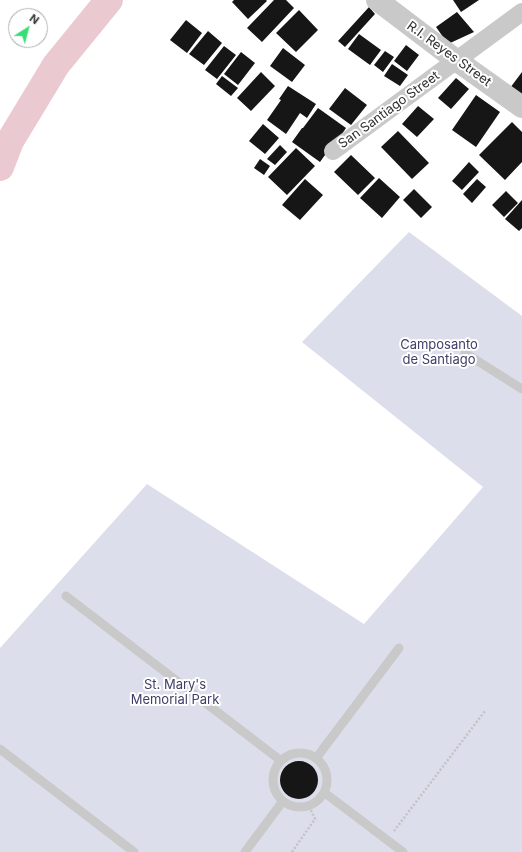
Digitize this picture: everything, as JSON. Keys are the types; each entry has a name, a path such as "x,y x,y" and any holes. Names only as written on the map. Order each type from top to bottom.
{"street":[{"name":"R.I. Reyes Street","path":"377,0 456,60 522,106"},
{"name":"San Santiago Street","path":"333,151 522,12"}],"lane":[{"path":"465,353 522,389"},
{"path":"66,596 280,760"},
{"path":"317,757 399,648"},
{"path":"0,749 134,852"},
{"path":"304,752 317,757 325,767 328,780 325,793 319,801 309,806 295,807 282,801 274,789 273,774 280,760 291,753 304,752"},
{"path":"325,793 403,852"},
{"path":"245,852 282,801"}],"path":[{"path":"387,840 485,711"},
{"path":"292,852 315,820 309,806"}],"green space":[{"name":"St. Mary's Memorial Park","path":"409,232 522,316 522,852 0,852 0,648 147,484 364,624 483,487 302,342"}],"building":[{"path":"234,0 267,1 248,19 232,2"},
{"path":"274,0 286,0 294,8 262,42 247,28"},
{"path":"453,0 479,0 461,12"},
{"path":"369,7 375,14 345,47 338,41"},
{"path":"299,10 318,30 296,52 276,33"},
{"path":"457,12 474,32 448,44 436,27"},
{"path":"186,20 202,33 187,53 170,40"},
{"path":"208,31 222,43 204,65 189,54"},
{"path":"359,34 381,50 370,65 348,49"},
{"path":"406,45 419,55 407,71 394,61"},
{"path":"224,46 236,55 217,79 205,70"},
{"path":"283,48 305,65 292,82 270,66"},
{"path":"385,51 394,57 383,72 374,65"},
{"path":"241,52 255,63 238,85 224,74"},
{"path":"392,64 408,75 400,86 384,76"},
{"path":"261,72 275,86 251,111 237,98"},
{"path":"522,72 522,97 510,88"},
{"path":"222,76 238,88 231,96 216,84"},
{"path":"456,78 469,89 451,109 438,98"},
{"path":"288,86 316,104 307,118 300,113 286,134 267,120 281,100 279,99"},
{"path":"345,88 367,105 351,125 329,109"},
{"path":"476,95 500,112 476,147 452,130"},
{"path":"418,106 434,119 417,137 402,124"},
{"path":"318,108 346,128 332,149 330,148 320,162 292,142"},
{"path":"512,122 522,132 522,162 505,180 479,155"},
{"path":"263,124 279,138 265,154 249,141"},
{"path":"398,131 429,163 412,179 381,147"},
{"path":"280,145 287,152 275,165 267,159"},
{"path":"296,148 315,166 287,195 268,177"},
{"path":"351,155 375,178 358,195 334,172"},
{"path":"260,159 270,166 264,175 254,168"},
{"path":"469,162 479,172 462,190 452,181"},
{"path":"379,178 400,197 382,218 360,198"},
{"path":"305,179 323,195 300,220 282,205"},
{"path":"477,179 486,187 472,203 463,194"},
{"path":"414,189 432,207 421,218 403,200"},
{"path":"506,191 518,203 504,217 492,205"},
{"path":"522,200 522,228 519,231 505,219"},
{"path":"295,761 303,761 313,766 317,773 317,787 313,794 303,799 295,799 285,794 283,791 280,784 280,776 285,766 288,764"}],"waterway":[{"path":"0,167 10,141 56,65 109,0"}],"park label":[{"name":"Camposanto de Santiago","path":"439,352"}]}
